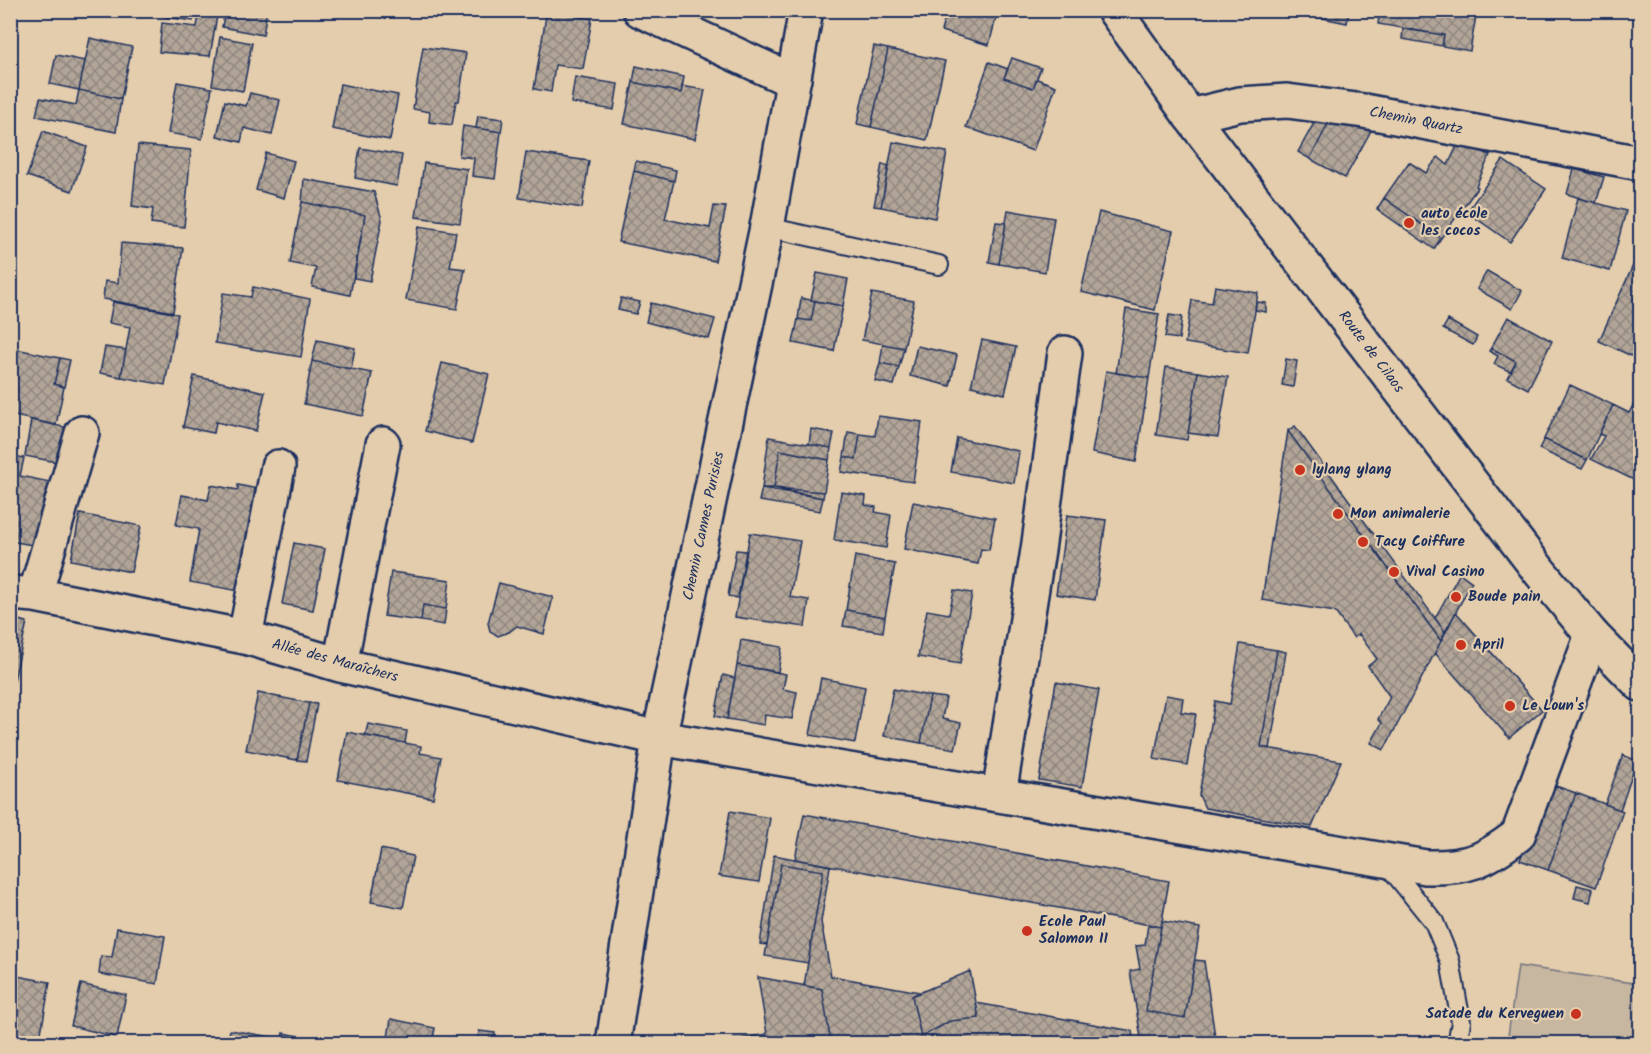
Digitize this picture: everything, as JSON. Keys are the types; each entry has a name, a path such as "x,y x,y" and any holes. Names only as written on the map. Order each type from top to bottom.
{"street":[{"path":"640,10 782,76 794,79"},
{"name":"Chemin Cannes Purisies","path":"613,1044 658,738 767,227 806,10"},
{"name":"Route de Cilaos","path":"1114,10 1190,116 1539,572 1592,635 1641,684"},
{"name":"Chemin Quartz","path":"1190,116 1240,104 1287,101 1364,111 1641,163"},
{"path":"999,795 1038,550 1065,353"},
{"path":"23,594 82,433"},
{"path":"340,665 383,444"},
{"path":"244,637 278,467"},
{"name":"Allée des Maraîchers","path":"23,594 244,637 340,665 658,738 1426,867 1451,867 1474,863 1496,852 1518,835 1592,635"}],"lane":[{"path":"767,227 939,265"},
{"path":"1384,860 1434,922 1450,961 1461,1022 1457,1044"}],"shaded area":[{"name":"Satade du Kerveguen","path":"1518,966 1640,984 1640,1043 1507,1043"}],"building":[{"path":"166,10 195,10 193,21 165,17"},
{"path":"200,10 218,10 210,56 159,52 162,23 197,27"},
{"path":"225,10 267,10 263,35 222,27"},
{"path":"547,10 592,19 583,69 555,65 551,92 534,89"},
{"path":"893,10 926,10 923,19"},
{"path":"947,10 998,10 989,45 941,31"},
{"path":"1304,10 1323,10 1322,18 1304,16"},
{"path":"1323,10 1349,10 1347,23 1322,18"},
{"path":"1380,10 1477,10 1470,51 1442,46 1444,35 1378,24"},
{"path":"1403,29 1444,35 1442,46 1402,39"},
{"path":"220,37 252,43 243,91 212,85"},
{"path":"90,38 132,47 121,99 79,90"},
{"path":"874,46 888,49 871,127 857,124"},
{"path":"423,47 466,53 459,101 456,101 452,125 429,122 430,112 413,109"},
{"path":"888,49 945,61 927,140 871,127"},
{"path":"56,55 85,61 79,90 50,84"},
{"path":"1012,58 1041,68 1033,88 1004,78"},
{"path":"989,62 1008,69 1004,78 1033,88 1037,79 1056,86 1033,151 966,127"},
{"path":"636,66 684,77 681,93 633,82"},
{"path":"575,77 618,84 614,110 571,103"},
{"path":"177,82 212,88 202,139 168,133"},
{"path":"633,82 681,93 682,86 705,90 695,139 624,124"},
{"path":"340,84 398,95 390,140 332,129"},
{"path":"79,90 121,99 116,132 36,116 40,98 76,105"},
{"path":"250,93 280,100 272,135 244,128 241,142 217,136 225,101 246,106"},
{"path":"478,116 503,119 501,132 476,128"},
{"path":"1314,123 1328,124 1310,159 1298,152"},
{"path":"1328,124 1373,127 1345,178 1310,159"},
{"path":"463,126 501,132 495,179 472,176 474,158 459,156"},
{"path":"43,131 87,147 72,191 27,176"},
{"path":"893,142 947,152 935,218 881,207"},
{"path":"1459,142 1490,155 1476,186 1478,187 1441,238 1384,198 1409,162 1426,173 1438,157 1448,165"},
{"path":"138,145 191,150 184,227 151,223 153,209 132,206"},
{"path":"360,148 402,155 397,186 355,178"},
{"path":"526,152 589,161 582,208 519,198"},
{"path":"266,153 294,161 284,198 256,190"},
{"path":"1503,160 1546,189 1510,242 1467,212"},
{"path":"636,161 676,170 674,181 634,171"},
{"path":"424,163 467,169 460,223 416,217"},
{"path":"882,164 889,166 881,207 874,206"},
{"path":"1574,169 1604,177 1596,203 1567,194"},
{"path":"634,171 674,181 665,219 710,228 714,206 726,207 715,261 618,242"},
{"path":"304,179 374,192 382,220 370,281 354,278 365,215 302,202"},
{"name":"auto école les cocos","path":"1384,198 1441,238 1434,249 1377,209"},
{"path":"1578,198 1626,211 1610,271 1562,258"},
{"path":"302,202 365,215 350,295 312,287 316,268 290,263"},
{"path":"1008,210 1054,218 1045,272 999,264"},
{"path":"1099,212 1173,231 1155,310 1081,292"},
{"path":"996,222 1006,223 999,264 989,262"},
{"path":"419,226 456,232 450,267 465,269 457,309 406,300"},
{"path":"121,243 183,248 173,312 103,299 105,281 118,283"},
{"path":"1636,259 1640,262 1640,360 1599,341"},
{"path":"1487,271 1522,291 1512,309 1477,289"},
{"path":"817,273 848,279 843,306 811,300"},
{"path":"1215,286 1258,293 1248,353 1185,343 1192,300 1212,303"},
{"path":"253,287 310,299 301,357 215,343 223,293 251,297"},
{"path":"872,293 914,301 904,348 862,340"},
{"path":"621,298 640,302 636,314 618,310"},
{"path":"801,298 815,301 811,321 798,319"},
{"path":"815,301 843,306 834,351 793,343 798,319 811,321"},
{"path":"113,302 178,314 165,385 121,377 130,327 109,323"},
{"path":"1256,302 1266,303 1266,312 1255,310"},
{"path":"651,303 715,319 709,339 646,322"},
{"path":"1126,309 1159,314 1149,378 1116,373"},
{"path":"1169,315 1182,317 1179,339 1165,337"},
{"path":"1508,317 1552,341 1528,389 1507,378 1516,361 1491,348"},
{"path":"1448,320 1477,337 1473,345 1443,329"},
{"path":"317,340 355,348 351,369 312,361"},
{"path":"982,340 1016,347 1005,394 971,386"},
{"path":"883,344 904,348 899,367 880,363"},
{"path":"917,346 957,355 950,386 910,376"},
{"path":"105,347 126,350 121,377 100,373"},
{"path":"11,348 60,358 54,384 64,387 56,425 10,415"},
{"path":"1491,348 1516,361 1511,372 1494,364 1498,356 1489,351"},
{"path":"60,358 70,360 64,387 54,384"},
{"path":"1286,359 1297,361 1293,387 1282,385"},
{"path":"312,361 372,373 363,416 304,404"},
{"path":"442,363 489,374 472,443 425,431"},
{"path":"880,363 899,367 894,385 875,381"},
{"path":"1166,367 1198,372 1187,440 1156,435"},
{"path":"1106,371 1149,378 1136,462 1092,453"},
{"path":"1198,372 1228,377 1218,437 1188,433"},
{"path":"194,376 265,392 256,431 216,422 214,433 183,427"},
{"path":"1570,385 1613,405 1587,460 1544,439"},
{"path":"1639,394 1640,483 1591,459 1604,436 1599,434 1613,405 1629,413"},
{"path":"878,416 922,422 913,482 841,472 844,457 856,459 860,434 875,436"},
{"path":"31,420 73,429 67,464 25,456"},
{"path":"1295,426 1445,632 1441,641 1288,431"},
{"path":"811,429 834,433 831,448 809,444"},
{"path":"1288,431 1441,641 1384,750 1371,743 1382,723 1378,719 1390,697 1368,666 1377,659 1359,634 1354,638 1335,612 1262,600"},
{"path":"848,432 860,434 856,459 844,457"},
{"path":"769,437 831,448 829,460 780,450 774,488 762,488"},
{"path":"957,438 1019,451 1014,483 951,472"},
{"path":"1544,439 1587,460 1582,469 1539,449"},
{"path":"780,450 829,460 824,492 774,488"},
{"path":"10,455 24,458 20,476 50,482 38,546 10,541"},
{"path":"1640,483 1640,505 1637,504 1635,493"},
{"path":"211,485 238,490 238,485 258,489 239,591 190,582 199,529 176,525 182,495 208,500"},
{"path":"762,488 823,498 820,511 759,501"},
{"path":"774,488 824,492 823,498"},
{"path":"841,492 866,496 865,505 876,507 875,512 891,515 886,548 834,540"},
{"path":"913,502 995,518 989,550 981,549 978,564 904,549"},
{"path":"80,514 141,526 131,572 71,560"},
{"path":"1067,515 1106,520 1095,600 1056,594"},
{"path":"750,533 800,541 790,597 809,600 805,627 735,617"},
{"path":"294,543 325,549 313,610 282,604"},
{"path":"736,550 746,551 738,598 728,596"},
{"path":"855,556 895,564 885,617 846,610"},
{"path":"391,572 450,580 446,609 423,605 421,621 384,616"},
{"name":"Boude pain","path":"1460,573 1472,582 1445,632 1435,618"},
{"path":"499,583 553,597 544,634 517,626 498,636 490,631 488,623"},
{"path":"954,590 972,593 960,664 918,657 927,610 949,614"},
{"path":"423,605 446,609 444,625 421,621"},
{"path":"846,610 885,617 883,632 843,626"},
{"path":"1456,612 1542,710 1509,738 1435,653"},
{"path":"10,618 27,622 13,685 10,684"},
{"path":"741,640 782,647 778,672 737,665"},
{"path":"1240,644 1277,650 1261,747 1341,761 1312,827 1205,808 1199,795 1215,701 1230,704"},
{"path":"1277,650 1286,652 1270,749 1261,747"},
{"path":"737,665 786,674 783,689 797,692 792,719 765,715 764,725 727,719"},
{"path":"723,675 735,678 727,719 715,716"},
{"path":"821,678 865,687 855,743 810,735"},
{"path":"1056,682 1099,690 1082,787 1039,780"},
{"path":"893,689 930,696 921,743 884,736"},
{"path":"258,693 309,703 297,760 246,750"},
{"path":"1166,695 1183,698 1181,712 1196,714 1187,765 1154,759"},
{"path":"930,696 946,698 942,719 961,723 955,749 921,743"},
{"path":"309,703 317,704 306,761 297,760"},
{"path":"368,724 407,731 405,743 365,736"},
{"path":"347,732 421,746 420,753 441,757 433,798 338,780"},
{"path":"1623,755 1637,761 1620,810 1605,804"},
{"path":"1547,783 1576,793 1548,870 1520,860"},
{"path":"1576,793 1623,811 1596,887 1548,870"},
{"path":"730,811 770,818 759,882 719,876"},
{"path":"804,814 1169,881 1161,927 795,859"},
{"path":"381,849 413,856 403,908 371,902"},
{"path":"774,855 830,866 821,922 831,976 920,992 912,996 921,1037 950,1021 979,1018 976,1003 1132,1031 1134,1044 831,1044 822,989 804,986 823,871 781,864 767,945 760,944"},
{"path":"781,864 823,871 808,963 765,956"},
{"path":"1577,885 1593,889 1590,902 1574,898"},
{"path":"1162,921 1200,928 1185,1018 1146,1011"},
{"path":"1148,924 1161,927 1146,1011 1185,1018 1195,960 1204,961 1216,1044 1142,1044 1130,971 1140,969 1136,946 1145,945"},
{"path":"117,928 165,936 157,984 99,974 101,956 112,957"},
{"path":"970,971 979,1018 950,1021 921,1037 912,996"},
{"path":"17,976 50,982 39,1044 10,1044 10,1012"},
{"path":"758,977 822,989 831,1044 712,1044 767,1034"},
{"path":"81,984 126,995 117,1037 71,1026"},
{"path":"391,1019 435,1028 432,1044 387,1044"},
{"path":"230,1030 272,1037 271,1044 227,1044"},
{"path":"479,1031 495,1033 494,1044 477,1044"},
{"path":"283,1033 320,1040 320,1044 281,1044"},
{"path":"74,1039 93,1044 73,1044"}],"place":[{"name":"auto école les cocos","path":"1409,223"},
{"name":"lylang ylang","path":"1300,470"},
{"name":"Mon animalerie","path":"1338,514"},
{"name":"Tacy Coiffure","path":"1363,542"},
{"name":"Vival Casino","path":"1394,572"},
{"name":"Boude pain","path":"1456,597"},
{"name":"April","path":"1461,645"},
{"name":"Le Loun's","path":"1510,706"},
{"name":"Ecole Paul Salomon II","path":"1027,931"},
{"name":"Satade du Kerveguen","path":"1576,1014"}]}
